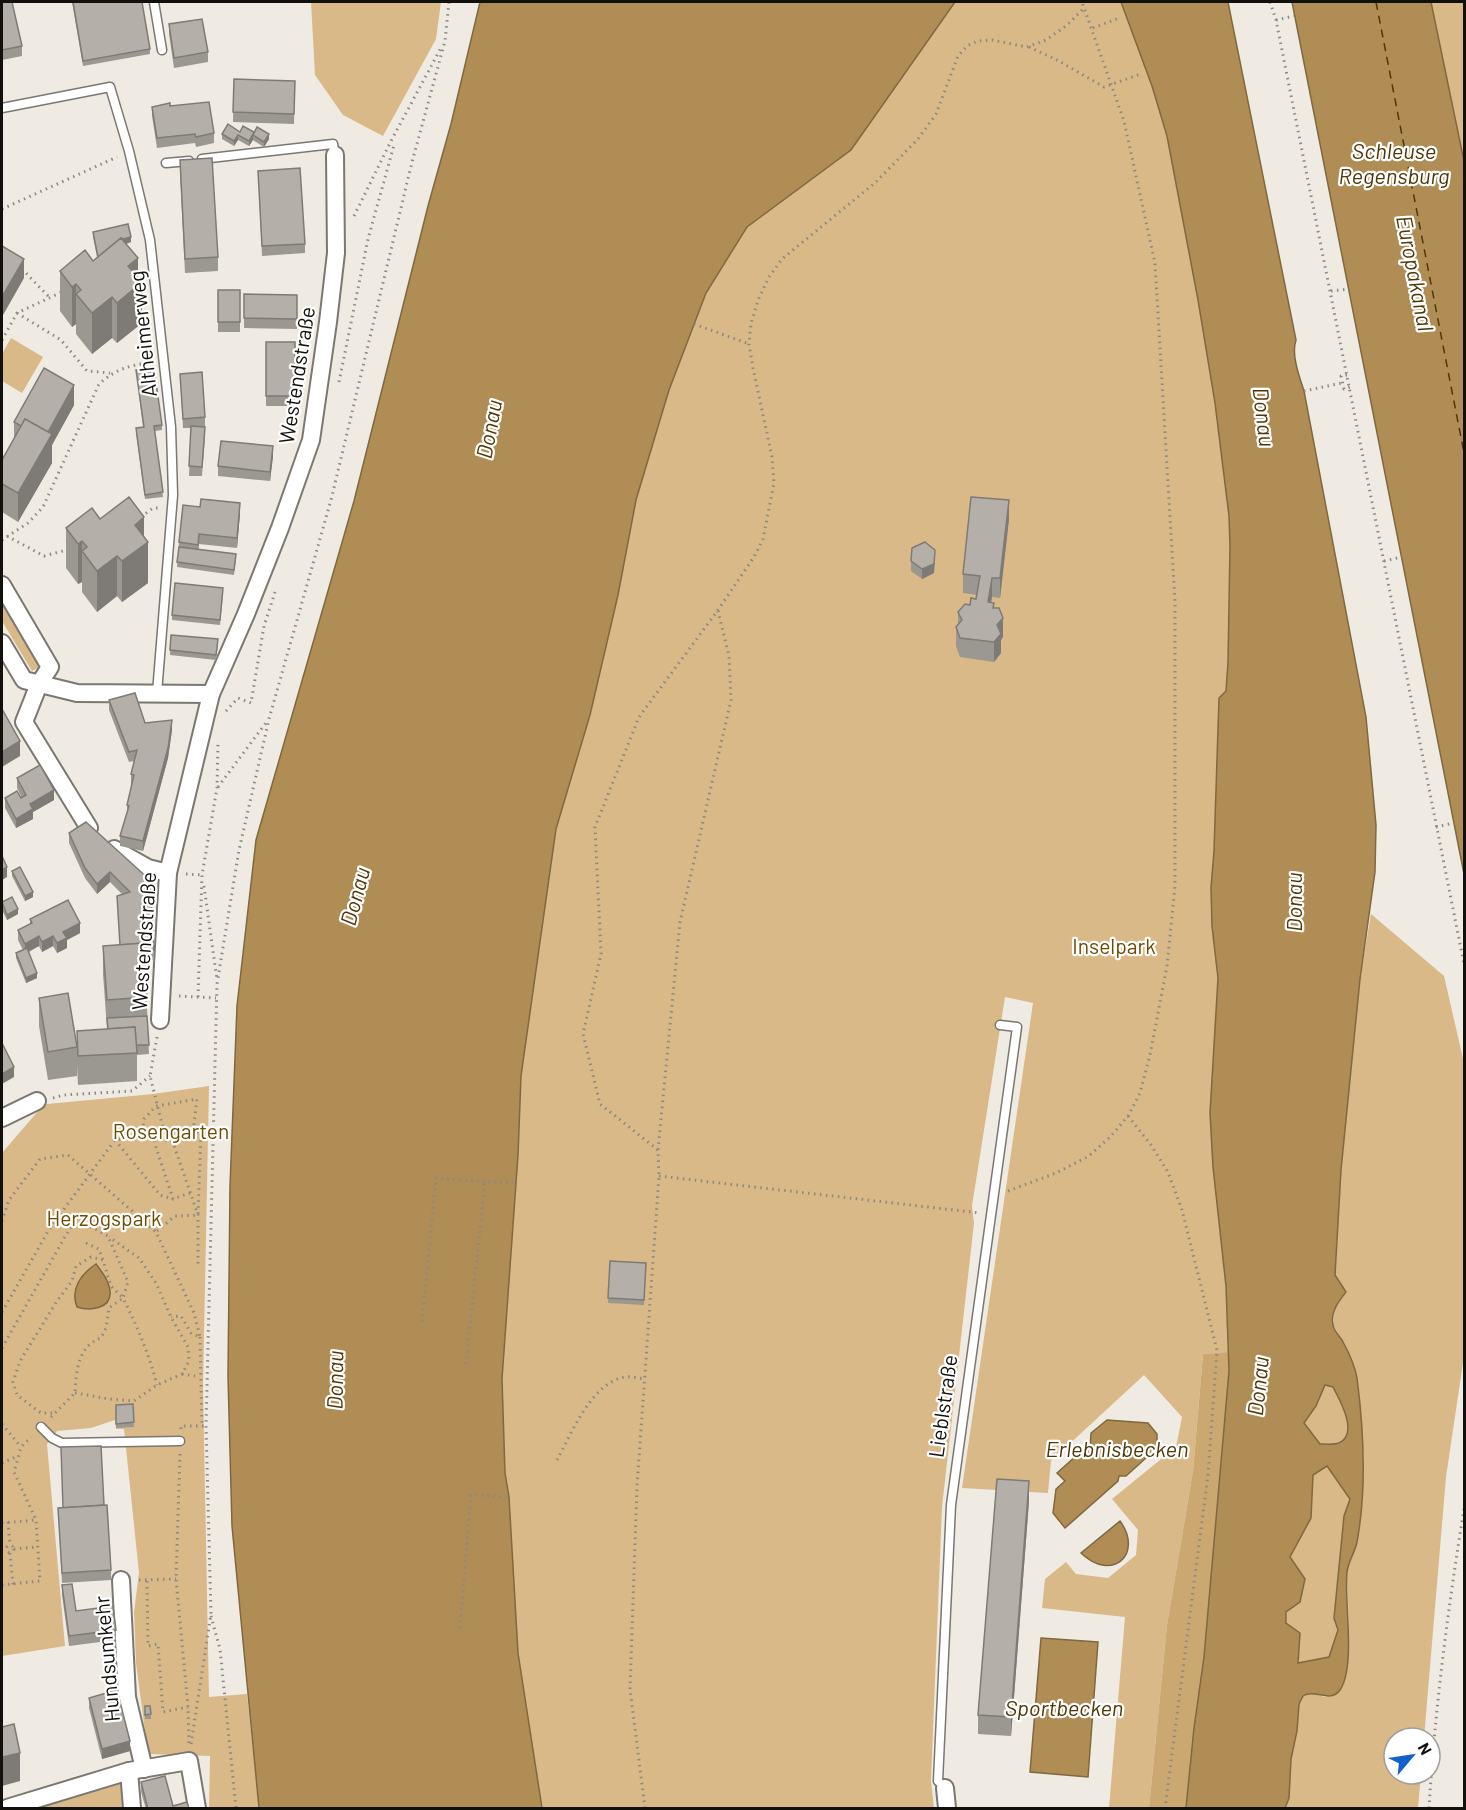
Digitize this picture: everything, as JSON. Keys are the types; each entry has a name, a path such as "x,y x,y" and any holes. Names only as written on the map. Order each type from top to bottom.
{"street":[{"name":"Westendstraße","path":"160,1020 168,873 211,694 280,528 311,440 336,253 335,155"},
{"path":"2,586 50,667 39,684 24,722 89,828"},
{"path":"2,643 24,680 39,684 77,693 211,694"},
{"path":"114,849 148,868 168,873"},
{"path":"2,1126 8,1115 37,1101"},
{"name":"Hundsumkehr","path":"121,1580 127,1697 136,1770 132,1809"},
{"path":"7,1809 136,1770 189,1761 197,1809"},
{"name":"Lieblstraße","path":"945,1788 947,1809"}],"lane":[{"path":"154,2 162,50"},
{"name":"Altheimerweg","path":"2,108 110,87 129,151 150,240 171,427 172,507 157,693"},
{"path":"166,163 333,144 335,155"},
{"name":"Lieblstraße","path":"945,1788 938,1781 951,1505 1017,1027 1000,1025"},
{"path":"41,1427 52,1438 62,1443 180,1441"}],"path":[{"path":"204,1426 216,998 239,850 269,719 331,500 412,162 445,41 449,2"},
{"path":"993,1197 1056,1173 1089,1156 1112,1136 1128,1116 1140,1093 1150,1055 1167,966 1175,886 1174,602 1155,263 1124,121 1082,2"},
{"path":"1270,2 1276,20 1331,291 1464,964"},
{"path":"1027,47 1047,40 1066,26 1084,8"},
{"path":"1276,20 1294,16"},
{"path":"1093,28 1119,18"},
{"path":"658,1150 600,1104 583,1034 601,954 595,827 639,717 718,610 763,539 774,483 772,457 750,344 751,323 759,298 769,277 791,251 876,182 918,139 936,114 958,56 967,46 978,41 992,39 1027,47 1057,60 1104,87 1141,74"},
{"path":"351,222 391,141 445,41"},
{"path":"2,209 129,151"},
{"path":"18,265 50,298"},
{"path":"2,340 17,313 69,289"},
{"path":"1331,291 1348,289"},
{"path":"17,313 61,340 87,370 111,373"},
{"path":"694,324 750,344"},
{"path":"2,540 28,523 43,507 99,384 111,373 124,367 163,360"},
{"path":"1347,375 1341,376 1342,383 1344,389 1350,387"},
{"path":"1304,391 1342,383"},
{"path":"135,522 153,508 172,507"},
{"path":"7,536 44,556 74,548"},
{"path":"1384,561 1402,557"},
{"path":"645,1809 630,1689 637,1486 659,1176 658,1150 680,922 731,700 729,656 718,610"},
{"path":"217,788 269,719"},
{"path":"216,998 198,997 202,875 217,788 219,735"},
{"path":"1436,827 1454,823"},
{"path":"202,875 217,984"},
{"name":"Westendstraße","path":"150,1076 160,1020"},
{"path":"37,1101 64,1095 132,1091 150,1076 164,1140 168,1140 170,1134"},
{"path":"142,1137 144,1119 156,1106 197,1099 194,1131"},
{"path":"1128,1116 1151,1145 1168,1172 1182,1210 1217,1350 1208,1475 1165,1809"},
{"path":"2,1312 50,1228 115,1140 167,1131 170,1134 201,1132 198,1266"},
{"path":"170,1134 198,1215"},
{"path":"152,1135 173,1199"},
{"path":"115,1140 160,1196 173,1199 190,1193"},
{"path":"2,1221 9,1200 40,1159 68,1155 156,1232 194,1313 200,1337 211,1614 189,1761"},
{"path":"659,1176 991,1214"},
{"path":"422,1322 436,1178 516,1182"},
{"path":"466,1364 485,1182"},
{"path":"156,1232 175,1216 198,1215"},
{"path":"2,1348 43,1272 75,1222 82,1222 108,1236 139,1258 156,1283 188,1347 189,1361 182,1374"},
{"path":"108,1236 128,1282 123,1298 109,1308 106,1328 101,1338 90,1342 84,1351 76,1370 75,1393 134,1401 157,1385 182,1374 195,1376"},
{"path":"86,1243 99,1249 111,1286 123,1298 138,1328 157,1385"},
{"path":"55,1413 41,1413 17,1395 13,1382 20,1361 72,1281 76,1266 91,1257 103,1260"},
{"path":"171,1317 181,1316 191,1333 200,1337"},
{"path":"556,1460 590,1400 607,1384 625,1377 645,1379"},
{"path":"2,1424 21,1447 14,1472 36,1520 40,1581 2,1585"},
{"path":"189,1761 188,1707 176,1579 180,1441 181,1426 204,1426"},
{"path":"2,1463 18,1456"},
{"path":"460,1628 471,1495 509,1497"},
{"path":"1429,1809 1433,1747 1451,1591 1464,1509"},
{"path":"2,1522 36,1520"},
{"path":"8,1522 10,1545 14,1549"},
{"path":"2,1550 10,1545"},
{"path":"10,1553 14,1549 37,1547"},
{"path":"6,1549 10,1553 13,1585"},
{"path":"121,1580 176,1579"},
{"path":"147,1581 148,1646 158,1644 163,1712 188,1707"},
{"path":"211,1614 220,1649 236,1809"}],"green space":[{"path":"311,2 441,2 436,39 383,136 343,115 315,75"},
{"name":"Inselpark","path":"955,2 1121,2 1152,86 1167,136 1215,403 1229,516 1228,662 1226,691 1219,698 1211,888 1212,926 1218,978 1210,1113 1213,1167 1226,1286 1228,1352 1203,1354 1193,1471 1167,1625 1149,1808 1109,1808 1125,1617 1042,1608 1045,1579 1066,1562 1076,1574 1108,1578 1136,1555 1138,1530 1112,1499 1176,1447 1182,1417 1144,1375 1051,1461 1048,1493 962,1488 1033,1003 1005,997 972,1206 974,1223 942,1507 931,1781 934,1808 542,1808 518,1653 509,1497 505,1473 502,1379 503,1308 518,1155 521,1076 556,829 590,715 618,595 636,500 669,390 706,293 747,227 851,150"},
{"path":"1431,2 1464,2 1464,161"},
{"path":"11,338 43,357 22,393 2,381 2,354"},
{"path":"2,604 8,608 42,666 32,671 2,621"},
{"path":"1371,914 1444,976 1464,1063 1464,1356 1446,1477 1425,1726 1382,1726 1382,1786 1420,1786 1418,1808 1285,1808 1289,1798 1291,1759 1297,1731 1299,1704 1307,1693 1325,1697 1343,1684 1347,1663 1349,1626 1347,1571 1357,1543 1364,1456 1346,1347 1333,1325 1335,1305 1346,1292 1335,1275 1341,1170 1360,979"},
{"name":"Herzogspark","path":"209,1086 203,1387 209,1697 247,1694 259,1808 209,1808 210,1756 148,1754 136,1663 134,1612 139,1573 124,1429 116,1429 115,1420 91,1428 57,1431 47,1444 65,1646 2,1656 2,1153 39,1110 47,1104"},
{"path":"1325,1385 1333,1387 1348,1425 1345,1439 1337,1444 1320,1444 1304,1423 1316,1406"},
{"path":"1327,1465 1350,1499 1344,1516 1334,1617 1338,1630 1329,1657 1298,1663 1286,1623 1290,1557 1311,1518 1313,1475"},
{"path":"122,1781 122,1808 32,1808"}],"shaded area":[{"path":"1228,1352 1229,1370 1204,1657 1186,1808 1149,1808 1167,1625 1193,1471 1203,1354"}],"water":[{"name":"Donau","path":"480,2 955,2 851,150 747,227 706,293 669,390 636,500 618,595 590,715 556,829 521,1076 518,1155 502,1379 505,1473 509,1497 518,1653 542,1808 259,1808 232,1526 228,1376 230,1186 237,1006 256,840 354,501"},
{"name":"Donau","path":"1121,2 1228,2 1296,340 1294,352 1296,365 1304,391 1366,717 1376,825 1375,872 1360,979 1341,1170 1335,1275 1346,1292 1336,1307 1332,1320 1356,1373 1363,1439 1360,1522 1346,1584 1347,1666 1345,1679 1336,1694 1327,1696 1308,1694 1303,1696 1299,1704 1297,1731 1291,1759 1289,1798 1285,1808 1186,1808 1204,1657 1229,1371 1226,1286 1213,1167 1210,1113 1218,978 1212,926 1211,888 1219,698 1226,691 1228,662 1230,546 1229,516 1215,403 1198,300 1167,136 1152,86","holes":["1325,1385 1333,1387 1348,1425 1345,1439 1337,1444 1320,1444 1304,1423 1316,1406","1327,1466 1350,1499 1344,1516 1334,1618 1338,1630 1329,1657 1298,1663 1300,1633 1286,1623 1286,1612 1300,1602 1305,1579 1290,1557 1311,1518 1313,1475"]},
{"name":"Schleuse Regensburg","path":"1292,2 1431,2 1464,161 1464,874"},
{"path":"96,1264 108,1284 110,1297 108,1302 88,1309 77,1307 75,1294 78,1283"},
{"name":"Erlebnisbecken","path":"1107,1420 1148,1423 1157,1434 1157,1448 1126,1476 1119,1476 1118,1481 1065,1528 1053,1513 1056,1489 1065,1481 1057,1473 1085,1448 1090,1449 1091,1433"},
{"path":"1120,1521 1128,1544 1126,1554 1121,1561 1113,1565 1104,1565 1093,1562 1081,1553"},
{"name":"Sportbecken","path":"1041,1638 1098,1642 1088,1777 1030,1772"}],"building":[{"path":"2,2 12,2 22,46 2,50"},
{"path":"73,2 142,2 150,49 83,61"},
{"path":"202,19 208,52 174,58 169,24"},
{"path":"234,79 295,81 294,114 233,112"},
{"path":"209,102 214,133 196,137 195,134 157,138 152,107 170,103 170,106"},
{"path":"228,124 240,132 243,126 254,132 249,141 238,135 234,141 222,134"},
{"path":"257,127 269,134 264,142 253,135"},
{"path":"212,158 218,257 185,259 180,160"},
{"path":"300,168 305,244 262,246 258,171"},
{"path":"128,224 131,237 121,238 98,257 93,232"},
{"path":"121,238 138,258 128,266 142,282 117,303 112,297 92,313 76,294 81,290 76,284 72,287 60,271 85,250 93,261"},
{"path":"2,246 24,259 2,297"},
{"path":"218,290 240,290 240,322 218,322"},
{"path":"244,294 297,295 297,319 244,318"},
{"path":"266,342 295,342 295,396 266,396"},
{"path":"44,368 74,385 48,432 25,419 21,426 14,422"},
{"path":"154,368 162,425 154,426 163,492 145,495 136,428 144,427 136,370"},
{"path":"202,372 205,417 183,419 180,374"},
{"path":"25,419 52,434 18,493 2,484 2,460"},
{"path":"191,426 205,427 202,467 189,466"},
{"path":"221,441 273,446 270,472 218,466"},
{"path":"129,497 144,517 135,525 148,542 122,561 117,556 97,571 82,551 87,547 82,541 78,544 66,528 92,508 100,519"},
{"path":"971,497 1009,500 1000,578 992,578 988,602 994,603 993,608 999,608 1003,618 997,625 1001,634 994,642 960,638 956,627 962,620 958,612 965,604 970,605 971,598 976,599 980,576 963,574"},
{"path":"201,499 240,503 237,538 199,534 198,545 179,542 183,505 200,507"},
{"path":"925,542 935,550 934,564 922,569 911,561 912,548"},
{"path":"179,547 236,554 234,570 177,562"},
{"path":"175,583 223,588 220,620 172,615"},
{"path":"171,635 218,639 216,655 170,650"},
{"path":"135,693 145,723 172,720 168,748 143,841 120,836 129,806 127,805 134,775 131,774 137,750 129,752 109,700"},
{"path":"2,709 20,741 2,752"},
{"path":"40,765 54,790 30,804 33,809 16,819 5,798 17,791 21,798 26,795 17,778"},
{"path":"86,822 150,880 154,950 144,951 144,943 120,945 117,896 130,892 110,872 97,884 85,868 69,833"},
{"path":"2,856 7,867 2,870"},
{"path":"20,867 33,892 25,896 12,871"},
{"path":"12,897 18,909 7,915 2,902"},
{"path":"68,900 80,923 63,932 67,938 57,943 53,936 42,942 39,936 25,944 18,930 32,923 30,919"},
{"path":"144,943 147,997 107,1000 103,946"},
{"path":"27,948 37,973 26,978 16,953"},
{"path":"68,993 77,1047 48,1052 39,998"},
{"path":"147,1016 149,1045 136,1045 135,1027 108,1029 107,1018"},
{"path":"135,1027 137,1053 78,1056 77,1031"},
{"path":"2,1043 14,1067 2,1074"},
{"path":"610,1261 646,1263 644,1300 608,1298"},
{"path":"133,1404 134,1422 116,1424 116,1405"},
{"path":"101,1446 104,1505 63,1508 61,1447"},
{"path":"997,1479 1029,1481 1011,1717 978,1715"},
{"path":"107,1505 111,1570 62,1573 58,1508"},
{"path":"72,1584 76,1611 113,1606 116,1630 69,1636 62,1585"},
{"path":"117,1690 130,1741 102,1749 89,1698"},
{"path":"145,1706 150,1706 151,1714 145,1715"},
{"path":"14,1724 20,1753 2,1757 2,1727"},
{"path":"165,1776 173,1806 187,1802 189,1809 148,1809 141,1782"}],"ferry route":[{"path":"1376,2 1464,453"}],"water label":[{"name":"Europakanal","path":"1416,273"}],"park label":[{"name":"Rosengarten","path":"171,1130"}]}
